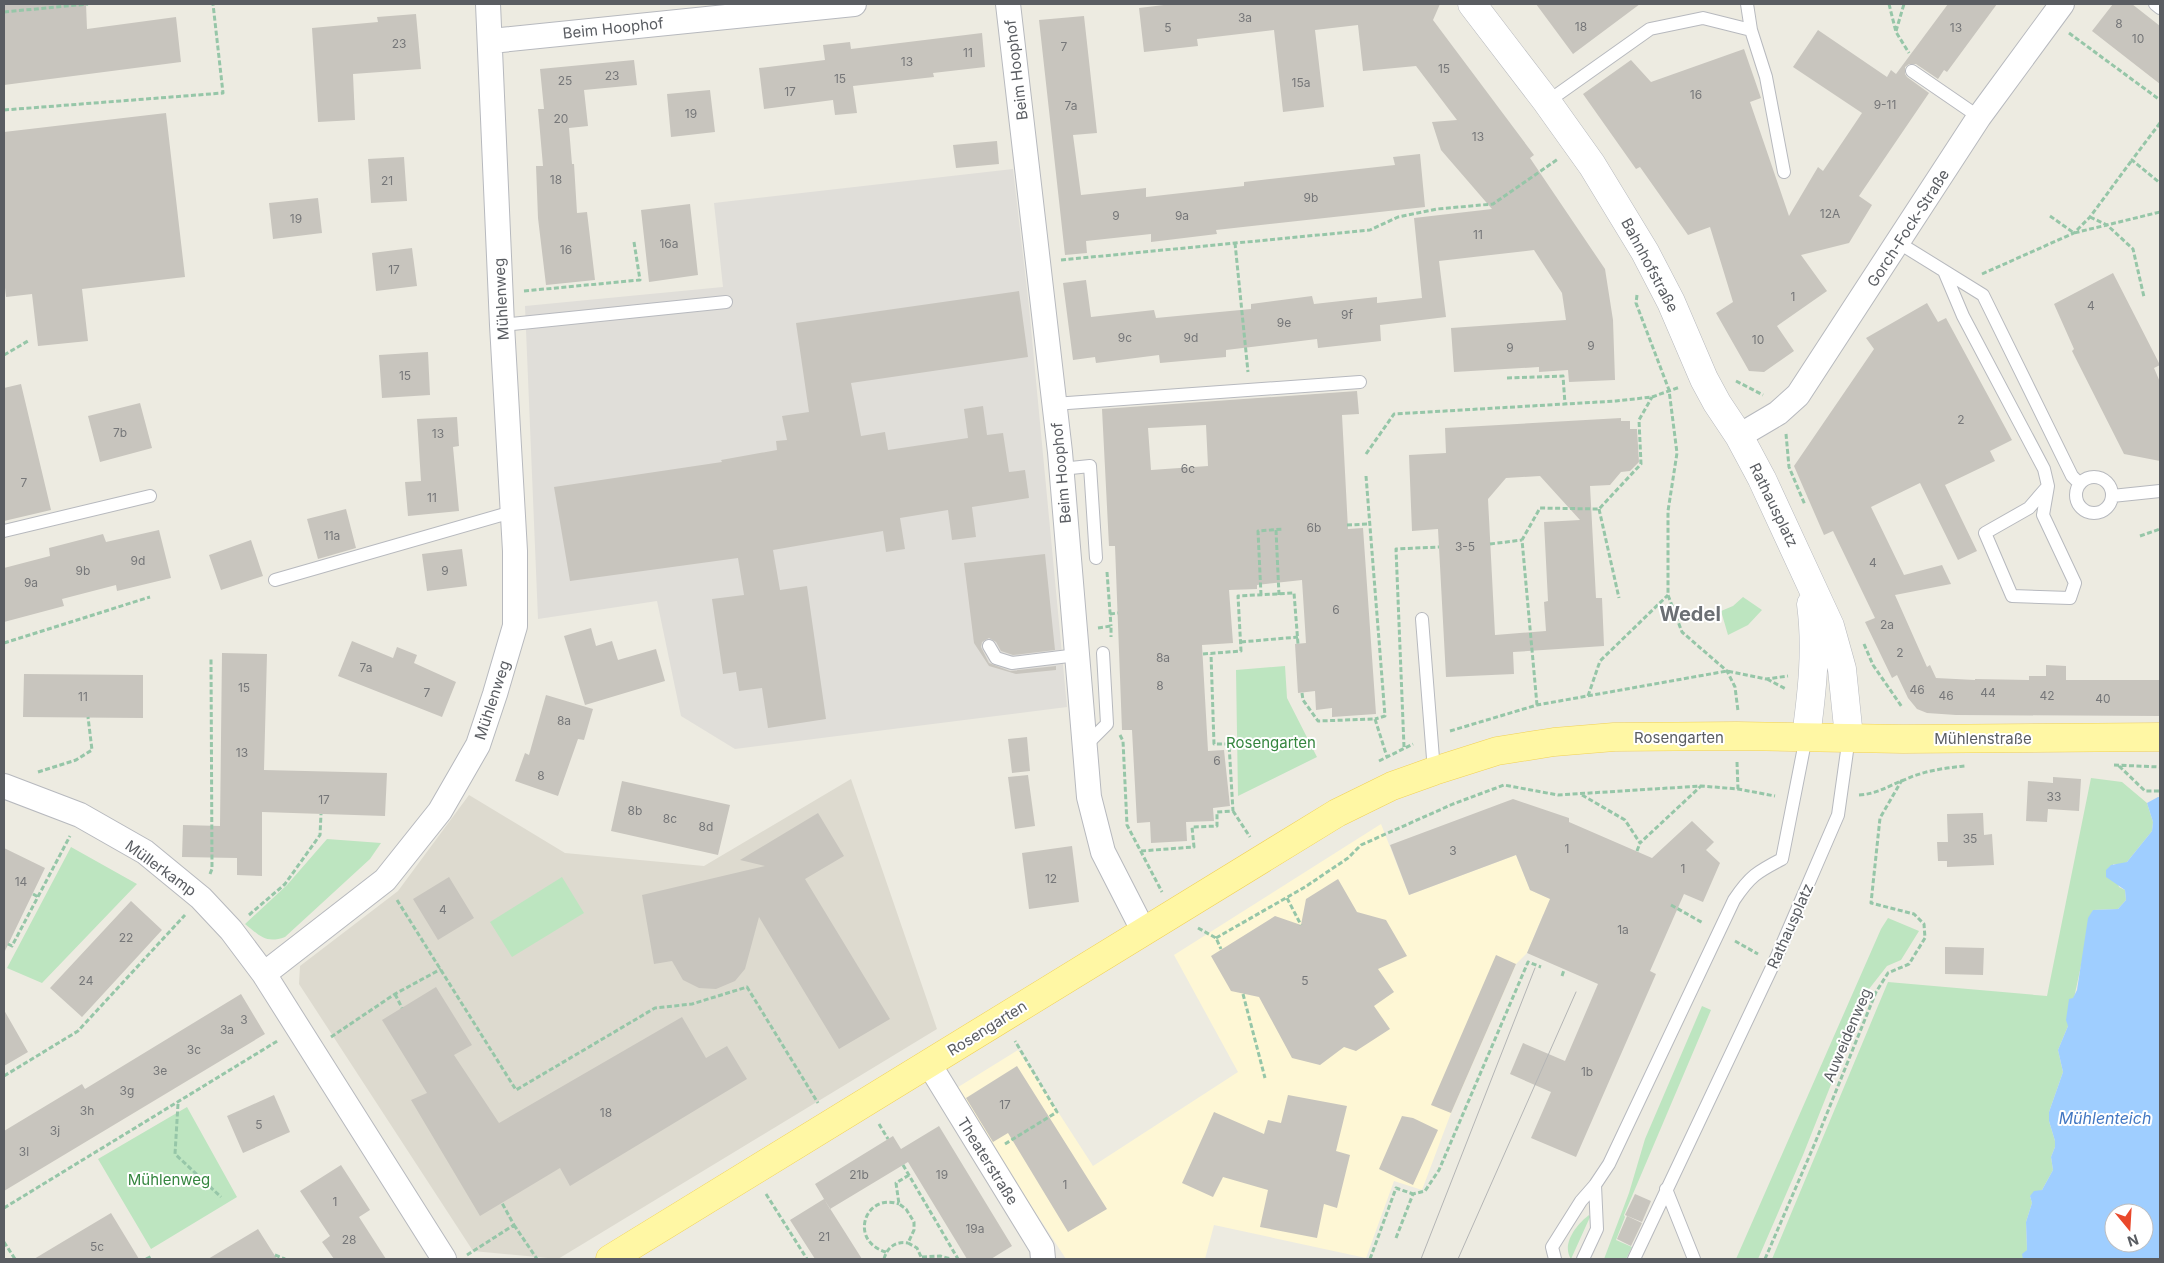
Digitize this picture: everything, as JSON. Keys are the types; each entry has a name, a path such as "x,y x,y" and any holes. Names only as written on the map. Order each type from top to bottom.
{"main road":[{"name":"Rosengarten","path":"610,1259 1337,814 1392,786 1497,751 1554,742 1614,737 1806,737"},
{"name":"Mühlenstraße","path":"1806,737 1903,739 2160,737"}],"street":[{"name":"Mühlenweg","path":"264,974 385,880 440,811 478,745 514,626 515,551 502,325 488,4"},
{"name":"Beim Hoophof","path":"491,41 854,4"},
{"name":"Beim Hoophof","path":"1008,4 1062,469 1089,797 1103,852 1144,932"},
{"name":"Bahnhofstraße","path":"1472,4 1547,102 1592,165 1645,252 1671,302 1704,379 1739,436"},
{"name":"Gorch-Fock-Straße","path":"1739,436 1778,413 1798,395 1979,117 2056,12"},
{"name":"Rathausplatz","path":"1739,436 1807,574 1836,643 1848,710 1849,737"},
{"name":"Rathausplatz","path":"1806,737 1814,673 1815,633 1807,574"},
{"name":"Müllerkamp","path":"4,786 80,815 145,852 201,898 231,930 264,974"},
{"path":"264,974 298,1028 456,1258"},
{"name":"Theaterstraße","path":"929,1064 1042,1248 1043,1259"}],"lane":[{"path":"1747,4 1751,30 1766,77 1784,172"},
{"path":"2154,4 2160,8"},
{"path":"1547,102 1650,29 1703,18 1751,30"},
{"path":"1912,71 1979,117"},
{"path":"1898,243 1983,295 2072,476 2080,484"},
{"path":"1944,270 1963,316 2044,469 2048,486 2043,515 2075,583 2070,598 2012,596 1985,533 2029,508 2048,486"},
{"path":"502,325 726,302"},
{"path":"1054,404 1360,382"},
{"path":"1062,469 1090,466 1096,558"},
{"path":"2093,477 2107,482 2111,488 2112,496 2110,504 2104,510 2096,513 2088,512 2081,507 2077,500 2076,492 2080,484 2086,479 2093,477"},
{"path":"2112,496 2160,491"},
{"path":"4,531 150,496"},
{"path":"275,580 512,512"},
{"path":"1422,619 1434,771"},
{"path":"988,646 996,658 1012,663 1077,655"},
{"path":"1084,747 1107,724 1103,653"},
{"name":"Rathausplatz","path":"1554,1259 1552,1247 1581,1201 1596,1185 1609,1164 1734,900 1746,881 1756,873 1782,859 1806,737"},
{"name":"Rathausplatz","path":"1634,1259 1815,871 1838,815 1849,737"},
{"path":"1583,1259 1597,1229 1596,1185"},
{"path":"1666,1189 1694,1259"}],"path":[{"path":"4,12 88,4"},
{"path":"4,110 223,93 213,4"},
{"path":"1896,32 1904,4"},
{"path":"2056,12 2160,100"},
{"path":"2074,233 2090,217 2160,123"},
{"path":"1038,263 1370,230 1398,217 1437,209 1493,204 1561,157"},
{"path":"2132,160 2160,183"},
{"path":"1964,282 2074,233 2160,212"},
{"path":"2050,216 2074,233"},
{"path":"2090,217 2107,225 2133,249 2144,297"},
{"path":"501,294 640,280 634,242"},
{"path":"1235,243 1250,389"},
{"path":"1645,252 1636,303 1669,390 1677,453 1668,511 1668,595 1682,632 1727,671"},
{"path":"4,355 28,341"},
{"path":"1507,378 1563,376 1564,404"},
{"path":"1366,454 1394,414 1564,404 1652,396 1686,385"},
{"path":"1600,510 1641,464 1640,420 1652,396"},
{"path":"1778,413 1786,432 1789,466 1807,510"},
{"path":"1302,693 1303,700 1318,721 1376,719 1386,716 1366,476"},
{"path":"1537,704 1522,540 1540,508 1600,510"},
{"path":"1600,510 1619,598"},
{"path":"1348,525 1369,524"},
{"path":"1261,595 1258,531 1283,529"},
{"path":"1276,530 1279,595"},
{"path":"2140,536 2160,530"},
{"path":"1490,544 1522,540"},
{"path":"1404,747 1396,550 1440,548"},
{"path":"1107,569 1111,626"},
{"path":"1203,654 1241,651 1238,596 1294,593 1298,644"},
{"path":"1588,696 1600,661 1668,595"},
{"path":"4,643 150,597"},
{"path":"1110,614 1118,614"},
{"path":"1241,642 1298,637"},
{"path":"1862,639 1873,665 1902,707"},
{"path":"1211,654 1214,744 1229,744 1233,811 1250,837"},
{"path":"4,1076 78,1031 201,898 212,869 211,658"},
{"path":"31,775 76,760 92,750 88,717"},
{"path":"1376,719 1387,757"},
{"path":"1118,732 1123,741 1127,825 1159,886"},
{"path":"1842,795 1869,794 1882,791 1903,780 1930,772 1973,766"},
{"path":"2118,766 2145,791 2160,791"},
{"path":"2129,766 2160,767"},
{"name":"Auweidenweg","path":"1765,1259 1815,1143 1876,992 1888,973 1909,964 1925,938 1924,924 1914,914 1871,902 1880,818 1903,780"},
{"path":"1221,949 1216,938 1287,898 1348,858 1361,845 1453,804 1504,785 1558,796 1701,786 1738,789"},
{"path":"1637,851 1640,843 1701,786"},
{"path":"1582,794 1625,820 1640,843"},
{"path":"1140,851 1194,847 1192,827 1217,826 1217,812 1233,811"},
{"path":"231,930 284,884 320,835 321,814"},
{"path":"8,944 12,946 80,815"},
{"path":"385,880 516,1090 655,1008 692,1004 748,987 831,1124"},
{"path":"33,894 38,897"},
{"path":"1287,898 1301,925"},
{"path":"1370,1259 1396,1188 1414,1194 1425,1190 1439,1170 1528,962 1541,967"},
{"path":"331,1037 395,994 441,969"},
{"path":"1562,976 1564,970"},
{"path":"395,994 402,1008"},
{"path":"1243,994 1265,1078"},
{"path":"985,1156 1057,1112 1002,1019"},
{"path":"4,1208 298,1028"},
{"path":"178,1103 175,1154 220,1197"},
{"path":"903,1165 958,1259"},
{"path":"752,1172 807,1259"},
{"path":"899,1204 896,1183 909,1175"},
{"path":"1396,1238 1414,1194"},
{"path":"886,1252 874,1247 864,1232 864,1223 867,1215 876,1206 889,1202 899,1204 906,1209 914,1222 914,1230 908,1243"},
{"path":"502,1204 537,1259"},
{"path":"456,1258 514,1225"},
{"path":"4,1242 14,1259"},
{"path":"884,1259 886,1252 896,1244 908,1243 917,1248 922,1258 940,1256 951,1259"},
{"path":"275,1255 285,1259"},
{"path":"146,1259 152,1256"}],"shaded area":[{"path":"1013,169 1029,307 1067,707 735,749 681,716 657,601 538,619 525,306 723,287 714,203"},
{"path":"851,779 937,1029 558,1259 473,1251 299,984 300,966 398,891 469,795 565,853 704,866"},
{"path":"1381,824 1409,895 1516,855 1530,890 1555,901 1543,915 1527,953 1516,964 1451,1113 1422,1190 1394,1181 1366,1258 1214,1225 1205,1259 1066,1259 955,1089 1018,1050 1093,1166 1238,1072 1174,955"}],"green space":[{"path":"1743,597 1762,610 1748,625 1728,635 1721,611 1733,606"},
{"name":"Rosengarten","path":"1285,666 1287,698 1317,757 1238,796 1236,670"},
{"path":"2091,778 2122,782 2147,803 2153,822 2152,831 2127,862 2122,865 2113,864 2119,887 2125,890 2126,900 2118,909 2093,910 2068,1026 2058,1050 2063,1072 2049,1112 2049,1121 2055,1141 2051,1157 2053,1170 2042,1190 2030,1196 2032,1203 2026,1222 2027,1250 2023,1259 1772,1259 1888,982 2047,996"},
{"path":"327,839 381,843 370,859 285,937 273,940 264,938 245,924 287,885"},
{"path":"71,847 137,884 42,983 7,968"},
{"path":"562,877 584,913 512,957 490,922"},
{"path":"1888,918 1919,931 1901,960 1887,966 1869,989 1803,1155 1758,1259 1736,1259 1881,929"},
{"path":"1702,1006 1711,1010 1624,1215 1625,1217 1616,1240 1632,1247 1626,1259 1604,1259 1629,1193 1645,1139"},
{"name":"Mühlenweg","path":"187,1107 237,1197 151,1249 98,1159"},
{"path":"1589,1215 1590,1217 1571,1259 1568,1253 1569,1241 1575,1229"}],"water":[{"name":"Mühlenteich","path":"2160,797 2160,1259 2023,1259 2022,1254 2027,1250 2026,1222 2032,1203 2030,1196 2034,1191 2042,1190 2053,1170 2051,1157 2055,1141 2049,1121 2049,1112 2063,1072 2058,1050 2068,1026 2066,1020 2069,999 2073,998 2077,990 2088,918 2093,910 2118,909 2126,900 2125,890 2106,877 2106,870 2111,865 2127,862 2152,831 2153,822 2147,803"}],"building":[{"path":"4,4 86,4 87,29 176,17 181,62 4,85"},
{"path":"1172,4 1440,4 1433,20 1534,155 1530,158 1605,269 1613,320 1615,380 1569,382 1568,370 1539,372 1539,367 1454,372 1451,328 1566,320 1562,293 1534,250 1439,261 1446,317 1380,325 1381,341 1318,348 1317,339 1226,350 1226,357 1160,363 1159,355 1096,363 1095,357 1073,360 1063,283 1086,280 1091,317 1154,310 1156,318 1251,309 1251,304 1312,296 1314,304 1377,297 1377,303 1422,298 1414,218 1492,209 1441,150 1432,122 1457,120 1416,66 1363,71 1358,25 1315,30 1324,107 1283,112 1274,30 1197,39 1198,46 1144,52 1139,8"},
{"path":"1536,4 1640,4 1573,54"},
{"path":"1948,4 1997,4 1947,72 1944,70 1938,79 1916,64 1909,64 1905,67 1907,77 1929,93 1859,196 1872,205 1849,243 1801,255 1827,291 1777,326 1794,351 1764,372 1749,371 1716,313 1733,302 1710,227 1688,235 1640,167 1636,169 1583,94 1631,60 1651,82 1744,49 1761,98 1750,102 1789,216 1818,167 1823,171 1862,113 1793,67 1818,30 1887,77 1891,70 1896,74"},
{"path":"2113,4 2132,4 2160,26 2160,84 2092,31"},
{"path":"416,14 421,69 353,74 355,120 318,122 312,28 378,22 377,17"},
{"path":"1084,16 1097,133 1073,135 1081,195 1146,188 1146,197 1244,186 1244,182 1395,165 1393,157 1420,154 1425,207 1216,230 1217,234 1151,242 1151,234 1086,241 1087,253 1065,255 1039,20"},
{"path":"982,33 985,67 933,73 934,77 853,86 857,113 835,115 833,100 764,109 759,68 825,60 823,45 850,42 851,49"},
{"path":"634,60 637,85 584,90 588,126 569,128 572,164 574,164 577,213 587,212 595,280 546,285 538,218 536,166 543,166 538,109 544,109 540,69"},
{"path":"710,90 715,132 671,137 667,94"},
{"path":"166,113 185,277 82,289 88,341 38,346 32,294 6,297 4,278 4,132"},
{"path":"997,141 999,164 956,168 953,145"},
{"path":"404,157 407,201 371,203 368,159"},
{"path":"318,198 322,233 273,239 269,203"},
{"path":"690,204 698,275 649,282 641,210"},
{"path":"412,248 417,286 376,291 372,253"},
{"path":"2113,273 2160,365 2154,368 2160,382 2160,461 2124,454 2072,351 2074,349 2054,304"},
{"path":"1019,291 1028,357 851,383 861,436 885,432 888,450 968,438 964,409 983,406 987,435 1003,433 1009,472 1025,470 1029,498 972,507 976,537 952,540 948,510 900,518 905,549 886,552 883,531 773,550 780,590 807,586 826,719 768,728 762,688 739,691 736,672 723,674 712,599 744,595 738,558 570,581 554,487 722,462 721,460 777,450 776,441 787,440 782,416 809,412 796,323"},
{"path":"1927,303 1938,322 1946,318 2012,440 1990,451 1995,461 1945,485 1977,551 1958,560 1920,483 1871,507 1904,575 1942,565 1951,584 1895,595 1927,667 1930,665 1936,678 2029,680 2029,676 2046,676 2046,665 2066,666 2066,680 2160,680 2160,716 1956,715 1927,713 1917,709 1908,698 1897,675 1892,678 1865,622 1875,618 1833,531 1824,535 1794,466 1874,349 1866,338"},
{"path":"428,352 430,395 382,398 379,355"},
{"path":"21,384 51,510 4,521 4,388"},
{"path":"1357,391 1359,414 1342,415 1348,529 1363,528 1376,714 1332,717 1332,708 1316,710 1315,691 1298,693 1295,644 1306,643 1302,580 1257,585 1257,589 1229,590 1233,643 1202,645 1208,751 1224,750 1230,806 1213,808 1214,821 1186,822 1187,841 1151,843 1150,822 1137,823 1132,730 1122,730 1115,546 1109,546 1102,409","holes":["1206,425 1208,466 1151,470 1148,428"]},
{"path":"140,403 152,448 100,462 88,416"},
{"path":"457,417 459,446 453,447 459,511 408,516 405,482 421,481 417,419"},
{"path":"1621,418 1621,421 1630,421 1630,429 1637,429 1639,462 1630,471 1621,472 1610,485 1590,486 1596,598 1602,598 1604,646 1513,652 1514,674 1446,677 1438,529 1412,531 1409,455 1446,453 1445,428","holes":["1540,476 1580,520 1544,522 1548,601 1544,602 1546,631 1495,635 1488,499 1506,478"]},
{"path":"346,509 356,548 318,559 307,519"},
{"path":"159,530 171,578 117,591 116,585 62,599 64,606 4,622 4,568 50,556 49,548 103,534 106,542"},
{"path":"251,540 263,576 221,590 209,555"},
{"path":"462,549 467,586 427,591 422,554"},
{"path":"1045,554 1055,650 1013,655 1001,651 996,642 989,638 982,642 981,647 989,663 1010,671 1056,666 1056,670 1016,674 989,666 974,643 964,563"},
{"path":"591,628 596,646 612,641 618,660 656,649 665,681 585,705 564,636"},
{"path":"352,641 393,658 397,647 417,655 414,663 456,682 442,717 338,676"},
{"path":"222,653 267,654 264,770 387,773 385,816 262,812 262,876 237,875 237,858 182,857 183,825 220,826"},
{"path":"24,674 143,675 143,718 23,717"},
{"path":"546,695 593,709 584,740 578,739 558,796 515,781 525,753 529,755"},
{"path":"1027,737 1030,771 1012,773 1008,739"},
{"path":"1028,775 1035,826 1015,829 1008,777"},
{"path":"2053,777 2081,779 2079,811 2048,809 2047,822 2026,821 2028,781 2053,783"},
{"path":"622,781 730,805 718,855 611,831"},
{"path":"1513,799 1569,818 1569,822 1652,858 1692,821 1714,842 1706,850 1720,863 1703,902 1684,894 1650,971 1656,974 1576,1157 1531,1138 1551,1092 1510,1074 1523,1043 1565,1061 1598,984 1527,953 1550,899 1530,890 1516,855 1409,895 1390,845"},
{"path":"818,813 844,856 805,879 890,1019 839,1049 759,917 745,969 735,981 716,989 699,988 683,980 672,961 654,964 642,895 765,866 740,860"},
{"path":"1983,813 1984,835 1992,834 1994,865 1947,867 1947,861 1938,861 1937,842 1948,842 1947,814"},
{"path":"1072,846 1079,902 1029,909 1022,853"},
{"path":"4,848 45,868 4,953"},
{"path":"449,877 474,918 438,940 413,899"},
{"path":"1338,879 1357,912 1386,920 1407,956 1378,969 1394,992 1374,1006 1390,1029 1356,1051 1344,1047 1320,1065 1292,1058 1259,997 1231,991 1211,956 1275,916 1301,925 1306,899"},
{"path":"131,901 162,930 82,1017 50,988"},
{"path":"1945,947 1984,948 1983,975 1945,974"},
{"path":"1496,955 1516,964 1451,1113 1431,1105"},
{"path":"436,987 472,1045 454,1055 499,1123 682,1017 706,1058 727,1046 747,1079 570,1186 560,1168 480,1216 411,1100 427,1093 382,1020"},
{"path":"241,994 265,1034 4,1191 4,1131 82,1084 85,1089"},
{"path":"4,1010 28,1052 4,1066"},
{"path":"1017,1066 1107,1209 1068,1232 1008,1133 993,1142 966,1098"},
{"path":"274,1095 290,1132 243,1153 227,1116"},
{"path":"1288,1095 1347,1106 1336,1151 1350,1155 1337,1208 1324,1204 1317,1238 1260,1227 1268,1190 1223,1177 1213,1197 1182,1183 1214,1112 1264,1134 1268,1120 1281,1123"},
{"path":"1402,1116 1413,1118 1438,1130 1413,1185 1379,1169"},
{"path":"939,1126 1012,1246 991,1259 967,1259 908,1162 830,1209 815,1184 893,1136 901,1149"},
{"path":"341,1165 370,1210 359,1217 386,1259 334,1259 322,1242 330,1236 300,1191"},
{"path":"1635,1194 1651,1201 1642,1222 1625,1215"},
{"path":"824,1199 862,1259 815,1259 790,1220"},
{"path":"111,1213 139,1259 34,1259 64,1241"},
{"path":"1627,1216 1642,1223 1631,1246 1617,1239"},
{"path":"258,1229 277,1259 208,1259"}],"tram line":[{"path":"1421,1259 1535,968"},
{"path":"1458,1259 1576,992"}],"district":[{"name":"Wedel","path":"1690,614"}]}
